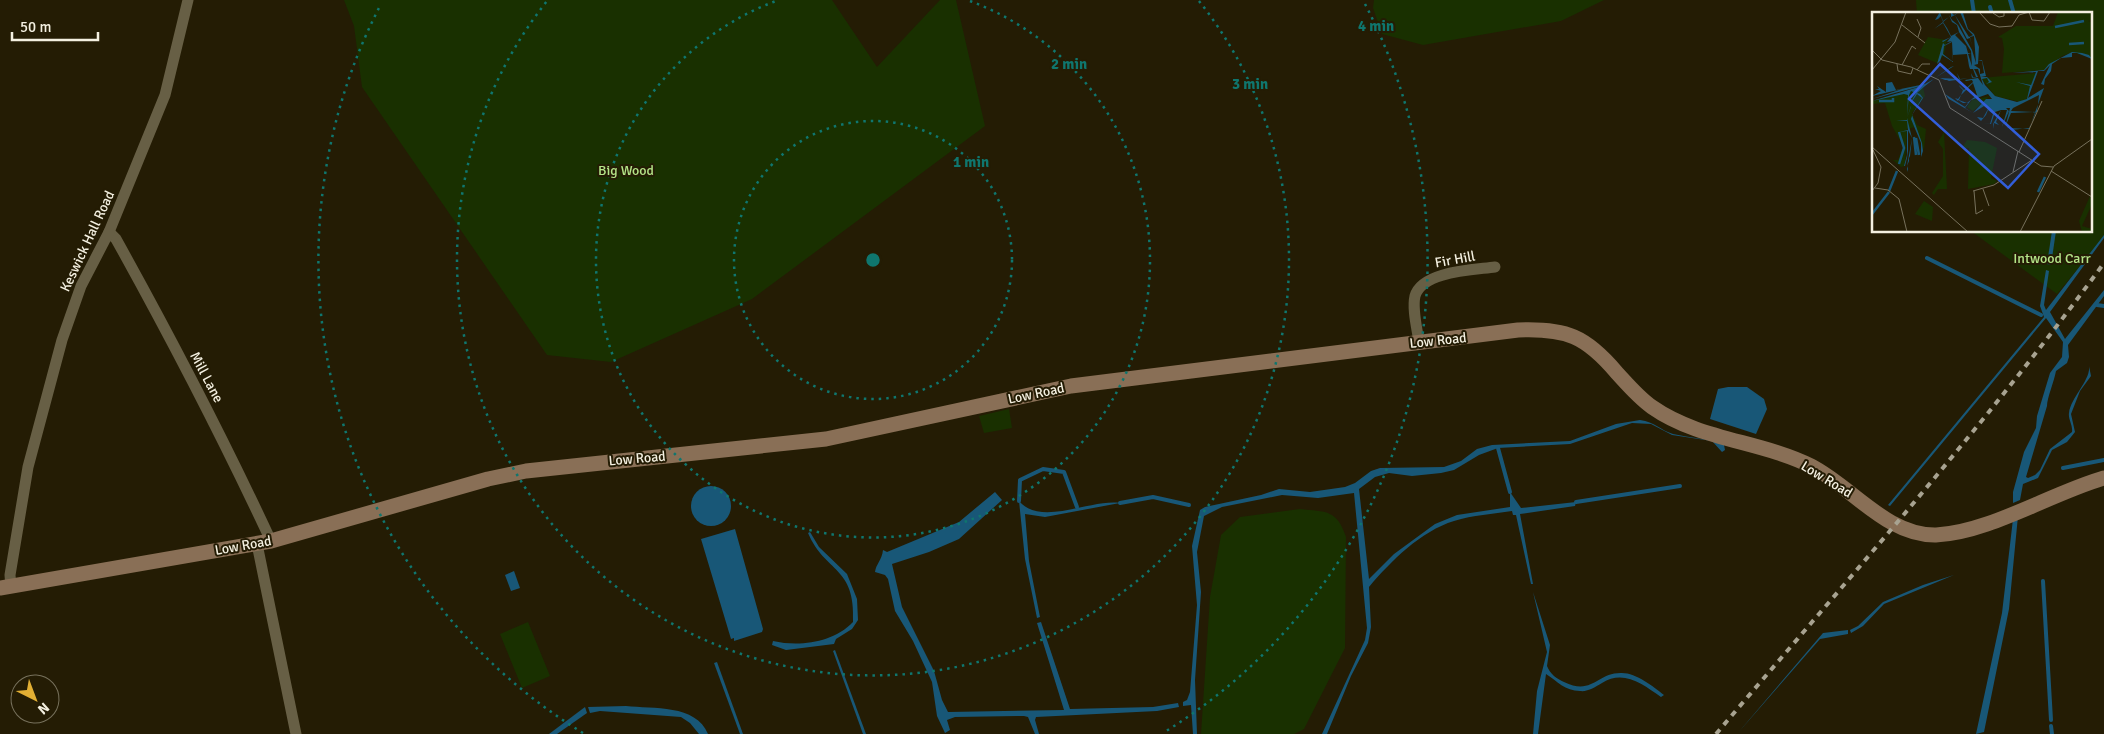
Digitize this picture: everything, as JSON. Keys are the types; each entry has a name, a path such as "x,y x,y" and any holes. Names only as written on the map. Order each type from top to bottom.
{"street":[{"name":"Keswick Hall Road","path":"6,588 10,575 28,467 62,340 80,286 110,232 165,95 188,0"},
{"name":"Mill Lane","path":"110,232 138,278 225,444 264,542 296,734"},
{"name":"Fir Hill","path":"1419,342 1415,296 1422,283 1433,277 1495,267"},
{"name":"Low Road","path":"6,588 264,542 488,479 526,471 826,439 1070,386 1518,330 1547,329 1566,333 1594,348 1632,390 1651,407 1691,427 1774,452 1811,466 1842,485 1878,513 1917,533 1942,534 2007,516 2084,484 2104,478"}],"green space":[{"name":"Big Wood","path":"344,0 832,0 877,67 940,0 956,0 985,126 752,299 611,362 547,355 362,87 354,26"},
{"path":"1374,0 1604,0 1561,21 1423,45 1382,34 1373,8"},
{"name":"Intwood Carr","path":"1916,0 2104,0 2104,237 2057,294 1972,232 2092,232 2092,12 1917,12"},
{"path":"1009,409 1012,428 984,433 979,416"},
{"path":"1300,509 1324,512 1334,517 1339,521 1346,537 1345,648 1304,729 1294,734 1201,734 1210,597 1221,535 1240,517"},
{"path":"528,622 550,676 522,688 500,634"}],"water":[{"path":"2052,232 2056,232 2051,265 2047,264"},
{"path":"2104,235 2104,238 2050,312 2065,339 2104,290 2104,296 2068,345 2069,357 2067,363 2056,371 2026,477 2035,475 2040,470 2050,449 2072,432 2069,415 2071,407 2087,377 2089,366 2091,376 2080,391 2071,414 2075,432 2067,442 2052,450 2038,478 2023,484 2020,500 2013,503 2013,492 2024,452 2036,428 2037,416 2050,373 2062,357 2063,342 2046,318 1890,506 1888,505 2044,317 2040,306 2046,270 2049,271 2044,305 2046,310"},
{"path":"1747,387 1764,399 1767,409 1756,434 1710,419 1718,389"},
{"path":"1640,420 1650,422 1673,434 1712,441 1672,435 1651,424 1632,423 1570,444 1498,448 1479,455 1454,470 1441,473 1412,476 1389,473 1375,477 1359,489 1369,579 1394,554 1435,524 1457,515 1510,507 1510,492 1521,508 1576,502 1575,506 1520,514 1533,584 1531,584 1516,515 1513,515 1512,511 1468,517 1454,521 1418,539 1397,557 1369,587 1371,627 1368,643 1351,676 1327,734 1322,734 1365,640 1367,628 1354,493 1318,498 1282,495 1222,507 1204,516 1197,552 1201,592 1195,680 1197,734 1193,734 1191,705 1183,706 1183,702 1187,700 1190,692 1197,605 1192,546 1200,510 1205,507 1261,495 1279,489 1310,492 1345,487 1355,483 1371,471 1380,468 1444,467 1461,461 1477,449 1492,445 1570,441 1616,424"},
{"path":"1712,441 1724,445 1725,450 1722,452"},
{"path":"711,486 725,492 731,506 725,520 711,526 697,520 691,506 697,492"},
{"path":"995,492 1002,500 959,539 929,552 892,564 902,607 934,671 942,700 948,712 1064,710 1037,623 1041,622 1070,709 1153,707 1178,703 1179,707 1157,711 1036,717 1035,720 1039,734 1035,734 1028,717 1024,716 955,717 947,720 950,730 945,733 937,716 932,682 913,641 895,611 888,579 885,575 875,572 883,550 887,552 959,522"},
{"path":"1019,501 1028,508 1040,512 1120,503 1045,517 1025,514 1029,561 1040,617 1037,618 1025,559"},
{"path":"2018,516 2009,609 1984,732 1976,734 2002,613 2013,519"},
{"path":"735,529 763,629 762,632 734,641 734,638 731,639 701,539"},
{"path":"810,532 819,547 847,574 857,599 858,620 852,629 836,639 834,644 786,650 772,645 773,641 794,644 815,642 836,635 853,622 853,604 850,590 845,580 815,546 808,533"},
{"path":"514,571 520,588 511,591 505,575"},
{"path":"1954,575 1884,604 1863,626 1851,633 1850,630 1858,626 1883,602 1923,585"},
{"path":"1533,592 1550,645 1547,666 1556,678 1574,686 1582,686 1589,685 1606,676 1622,673 1633,675 1645,681 1664,695 1661,697 1640,683 1618,677 1589,690 1575,691 1546,674 1538,734 1533,734 1537,691 1547,652"},
{"path":"1848,630 1848,634 1820,639 1737,734 1823,633"},
{"path":"835,650 866,734 863,734 833,651"},
{"path":"717,662 743,734 740,734 714,663"},
{"path":"626,706 661,708 684,713 694,717 702,724 708,734 699,734 690,723 681,717 600,711 590,713 588,707"},
{"path":"585,707 587,713 557,734 549,734"}],"waterway":[{"path":"1972,0 1974,12"},
{"path":"2010,0 2013,12"},
{"path":"1990,7 1991,12"},
{"path":"1927,258 2041,315"},
{"path":"2097,305 2104,306"},
{"path":"1498,448 1510,492"},
{"path":"2063,468 2104,460"},
{"path":"1019,501 1020,480 1043,469 1064,472 1077,507"},
{"path":"1576,502 1680,486"},
{"path":"1120,503 1153,497 1189,505"},
{"path":"2043,581 2051,720"},
{"path":"2051,726 2052,734"}],"railway":[{"path":"1716,734 1963,443 2104,263"}]}
